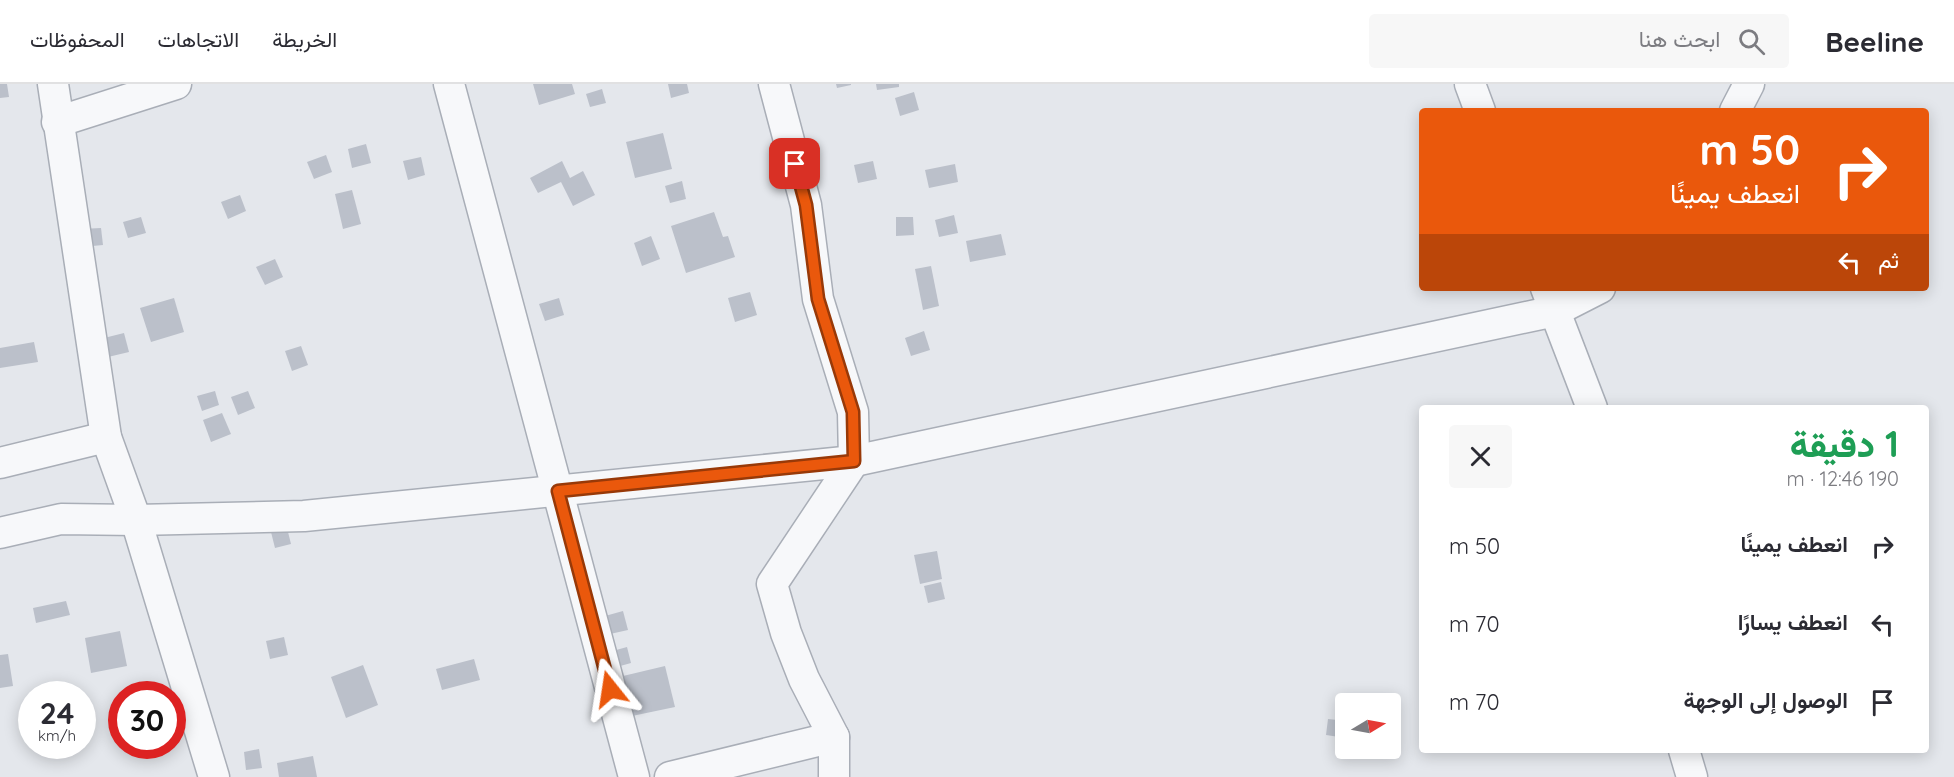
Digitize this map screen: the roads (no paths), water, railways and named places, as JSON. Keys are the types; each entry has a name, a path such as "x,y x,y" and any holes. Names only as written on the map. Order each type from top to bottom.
{"street":[{"path":"53,84 106,437 136,520 214,777"},
{"path":"57,122 176,84"},
{"path":"449,84 634,777"},
{"path":"774,84 806,205 818,299 853,412 854,461 772,584 786,633 804,679 834,737 834,777"},
{"path":"1470,84 1479,108"},
{"path":"1737,108 1749,84"},
{"path":"0,533 61,519 136,520 304,516 854,461 1588,291"},
{"path":"1551,300 1591,405"},
{"path":"0,462 106,437"},
{"path":"670,777 834,737"},
{"path":"1685,753 1692,777"}]}
